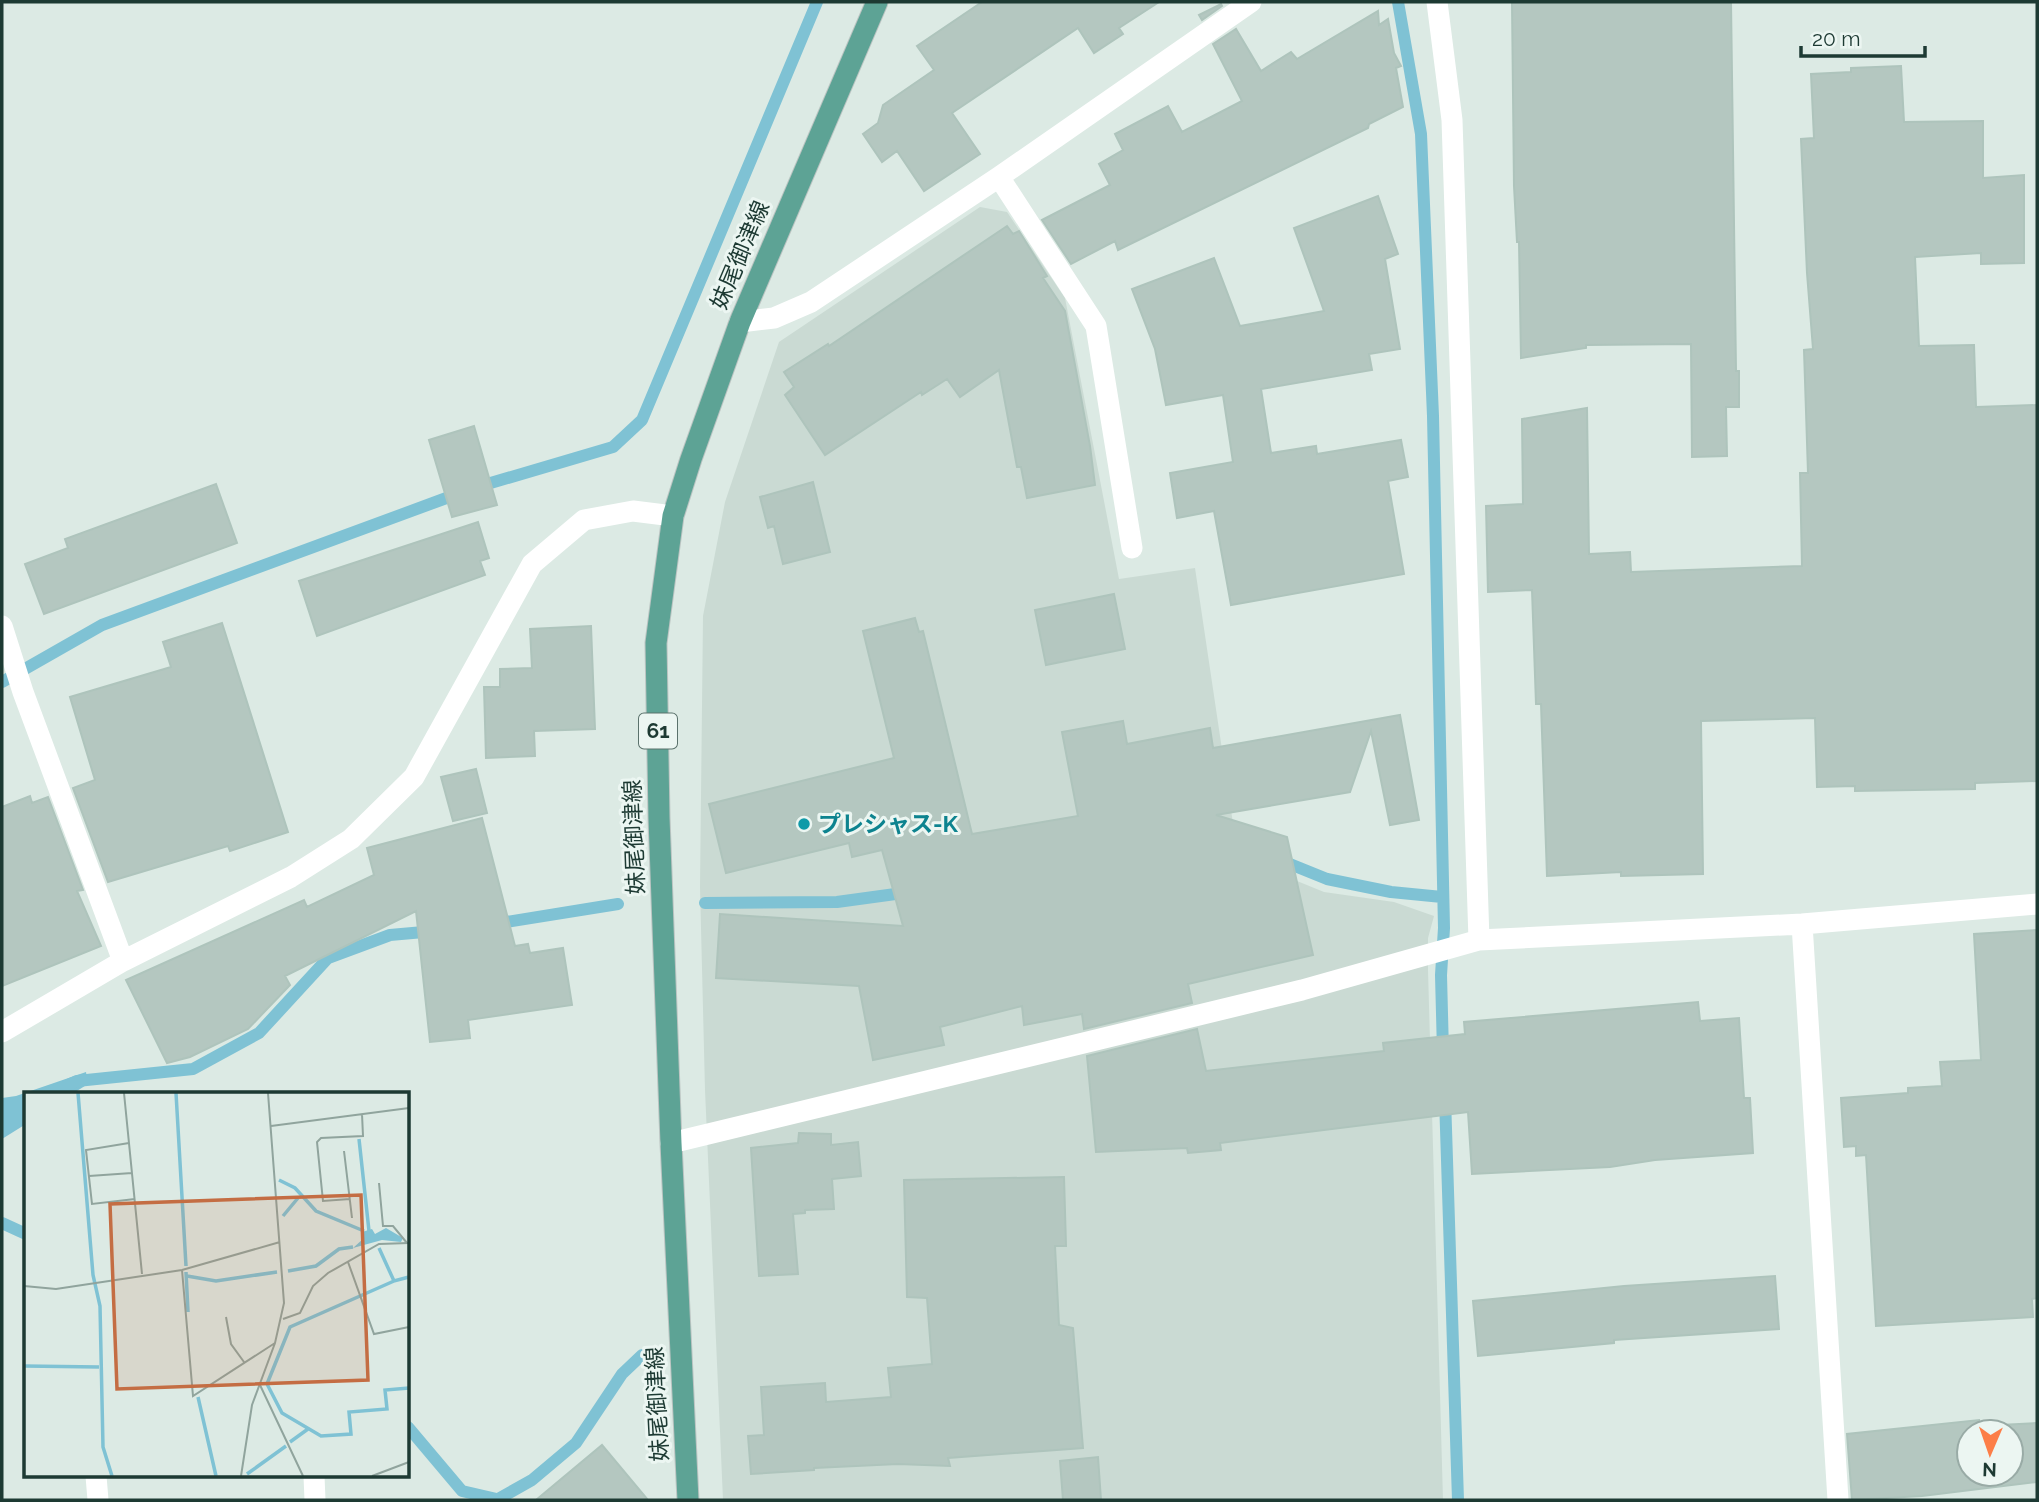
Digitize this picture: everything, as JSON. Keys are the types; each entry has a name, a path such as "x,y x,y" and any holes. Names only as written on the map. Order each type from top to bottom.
{"main road":[{"name":"妹尾御津線","path":"688,1500 671,1143 656,643 673,516 740,322 877,2"}],"street":[{"path":"740,322 774,318 811,302 999,177 1251,2"},
{"path":"1437,2 1452,120 1479,940"},
{"path":"999,177 1096,326 1132,548"},
{"path":"2,1032 123,961 291,877 351,839 414,777 532,564 584,520 633,511 673,516"},
{"path":"2,626 23,692 123,961"},
{"path":"671,1143 1302,990 1479,940 1802,924 2037,904"},
{"path":"1802,924 1838,1500"},
{"path":"96,1478 98,1500"},
{"path":"314,1478 315,1500"}],"shaded area":[{"path":"980,207 1007,212 1065,298 1119,579 1195,568 1238,857 1324,892 1394,902 1434,916 1428,938 1428,970 1443,1500 723,1500 705,1090 700,887 703,616 725,502 779,342"}],"water":[{"path":"86,1072 88,1084 75,1092 28,1092"},
{"path":"24,1093 24,1125 2,1139 2,1098"}],"building":[{"path":"982,2 1159,2 1119,28 1123,34 1094,53 1078,28 952,113 980,154 924,191 897,151 882,162 863,134 878,123 883,105 934,70 917,46"},
{"path":"1512,2 1731,2 1736,371 1739,371 1739,407 1726,407 1727,456 1692,457 1691,344 1586,345 1586,348 1521,358 1519,242 1514,186"},
{"path":"1221,4 1222,6 1202,20 1199,15"},
{"path":"1378,11 1379,25 1388,19 1394,53 1401,66 1396,68 1403,107 1369,124 1368,128 1118,250 1115,241 1071,264 1042,220 1110,185 1099,164 1123,150 1115,134 1168,106 1182,132 1242,101 1213,44 1236,29 1261,71 1291,52 1297,59"},
{"path":"1901,66 1904,122 1983,121 1983,178 2024,175 2024,263 1981,264 1981,253 1915,257 1919,346 1974,345 1976,407 2037,405 2037,781 1975,783 1975,789 1855,791 1855,786 1817,787 1815,718 1701,721 1703,874 1621,876 1621,872 1547,876 1541,704 1536,704 1532,590 1488,592 1486,506 1523,504 1522,419 1587,408 1589,554 1630,552 1631,572 1802,566 1800,473 1808,473 1804,350 1813,349 1801,139 1814,138 1811,74 1851,72 1851,68"},
{"path":"1378,196 1398,254 1385,259 1400,349 1369,354 1372,370 1261,389 1271,453 1316,446 1317,454 1401,440 1408,477 1388,481 1404,574 1231,605 1214,511 1177,518 1170,473 1233,462 1223,395 1166,405 1155,349 1132,289 1214,258 1240,326 1324,311 1294,228"},
{"path":"1007,226 1013,234 1019,231 1047,276 1043,278 1065,311 1095,485 1027,498 1021,467 1017,467 999,370 960,397 947,379 922,395 921,392 825,455 785,395 794,387 784,372 828,344 829,346"},
{"path":"474,426 497,505 452,517 429,440"},
{"path":"813,482 830,552 783,564 774,526 768,528 760,497"},
{"path":"216,484 237,543 44,614 25,564 68,548 65,539"},
{"path":"478,522 489,558 480,561 485,575 317,636 299,581"},
{"path":"1114,594 1125,649 1046,665 1035,610"},
{"path":"915,618 919,632 923,631 972,834 1078,816 1062,732 1123,721 1127,744 1210,728 1213,748 1400,715 1419,820 1390,825 1371,731 1350,792 1216,815 1287,837 1313,955 1188,984 1192,1003 1084,1029 1082,1014 1024,1025 1022,1006 940,1027 944,1045 873,1060 859,986 716,978 720,914 903,926 882,850 852,857 849,843 726,873 709,804 894,758 863,631"},
{"path":"222,623 288,832 230,851 228,846 108,882 73,788 95,780 70,697 171,667 163,642"},
{"path":"591,626 595,729 534,731 535,756 486,758 484,687 500,687 500,669 532,668 530,629"},
{"path":"476,769 487,813 453,821 441,777"},
{"path":"30,796 32,803 48,797 83,890 77,891 101,946 2,986 2,807"},
{"path":"482,818 515,946 528,944 530,953 563,948 572,1005 468,1020 470,1038 430,1042 416,911 285,976 290,985 248,1029 190,1057 167,1063 126,980 304,900 307,907 374,875 367,848"},
{"path":"2037,930 2037,1298 2032,1299 2033,1317 1876,1326 1866,1155 1856,1156 1856,1146 1844,1147 1841,1098 1908,1093 1908,1088 1942,1086 1940,1062 1981,1060 1974,934"},
{"path":"1698,1002 1700,1021 1739,1018 1744,1098 1750,1098 1753,1153 1655,1160 1610,1167 1472,1174 1468,1112 1220,1143 1221,1150 1188,1153 1187,1148 1096,1152 1087,1056 1197,1029 1206,1071 1384,1051 1383,1043 1465,1034 1464,1022"},
{"path":"799,1133 831,1134 831,1145 858,1142 861,1176 832,1179 834,1209 805,1210 805,1213 793,1214 798,1274 759,1276 751,1148 798,1143"},
{"path":"1064,1177 1066,1246 1055,1246 1059,1325 1073,1328 1083,1448 948,1458 950,1466 898,1464 751,1474 748,1436 764,1435 761,1387 825,1383 826,1402 891,1397 888,1368 932,1364 927,1298 907,1297 904,1180"},
{"path":"1775,1276 1779,1329 1614,1340 1614,1343 1478,1356 1473,1301 1624,1286"},
{"path":"1955,1423 1955,1488 1988,1488 1922,1496 1852,1500 1847,1434"},
{"path":"2037,1423 2037,1482 2025,1483 2025,1424"},
{"path":"602,1445 648,1500 536,1500"},
{"path":"1098,1457 1101,1500 1063,1500 1060,1461"}],"waterway":[{"path":"477,487 613,447 642,420 817,2"},
{"path":"1398,2 1421,134 1433,416 1444,928 1441,975 1443,1052"},
{"path":"2,682 102,625 460,493"},
{"path":"1280,860 1327,879 1391,892 1442,897"},
{"path":"705,903 837,902 910,892"},
{"path":"494,924 618,904"},
{"path":"52,1092 77,1081 193,1069 259,1033 328,958 390,935 435,931"},
{"path":"1445,1098 1458,1500"},
{"path":"2,1223 24,1233"},
{"path":"500,1498 532,1480 576,1443 622,1374 642,1355"},
{"path":"410,1429 462,1491 501,1500"}],"place":[{"name":"プレシャス-K","path":"804,824"}]}
